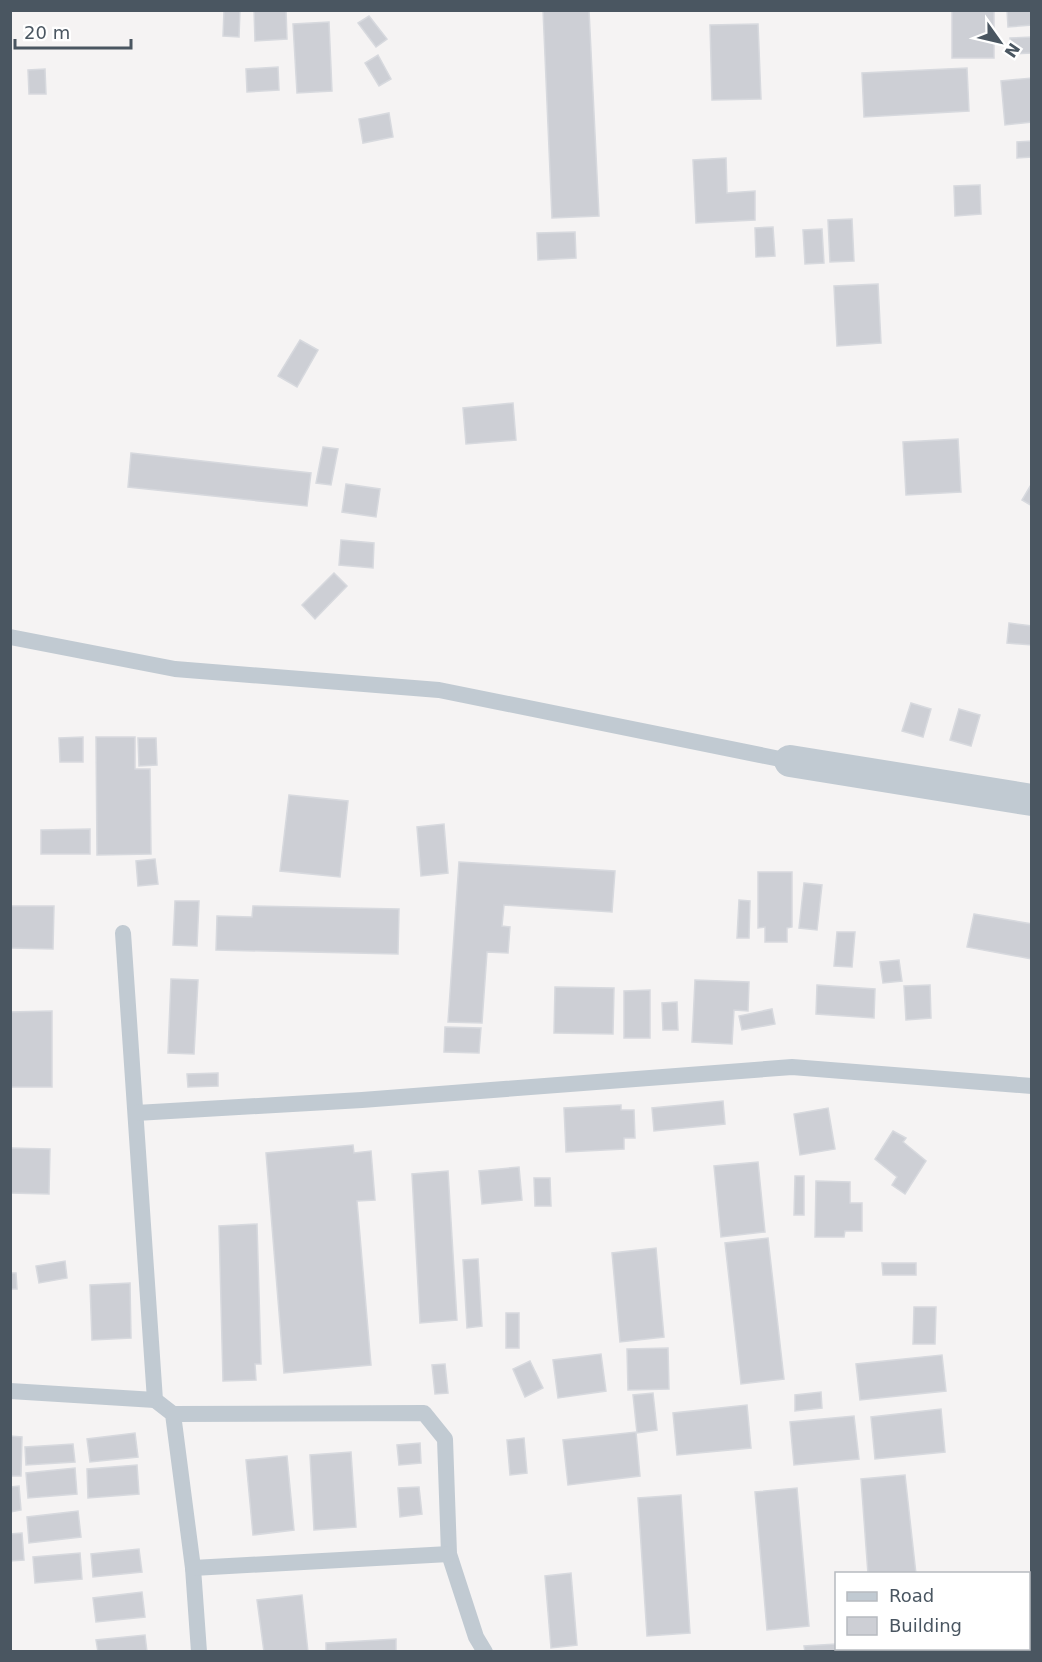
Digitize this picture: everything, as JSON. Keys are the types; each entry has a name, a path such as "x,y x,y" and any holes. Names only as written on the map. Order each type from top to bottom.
{"street":[{"path":"790,761 1032,800"}],"lane":[{"path":"10,637 175,669 439,690 790,761"},
{"path":"123,933 155,1400"},
{"path":"136,1113 362,1100 792,1067 1032,1086"},
{"path":"10,1391 155,1400 173,1414 424,1413 445,1439 449,1554 476,1637 485,1652"},
{"path":"173,1414 193,1568 199,1652"},
{"path":"193,1568 449,1554"}],"building":[{"path":"224,10 240,10 239,37 223,36"},
{"path":"254,10 286,10 287,39 255,41"},
{"path":"543,10 589,10 599,216 552,218"},
{"path":"952,10 994,10 994,58 952,58"},
{"path":"1007,10 1032,10 1032,25 1008,27"},
{"path":"369,16 387,39 376,47 358,23"},
{"path":"329,22 332,91 297,93 293,24"},
{"path":"758,24 761,99 712,100 710,25"},
{"path":"1032,37 1032,53 1011,54 1010,38"},
{"path":"378,55 391,79 379,86 365,63"},
{"path":"278,67 279,90 247,92 246,69"},
{"path":"967,68 969,111 864,117 862,73"},
{"path":"45,69 46,94 29,94 28,70"},
{"path":"1032,78 1032,122 1005,125 1001,81"},
{"path":"389,113 393,137 363,143 359,119"},
{"path":"1032,141 1032,157 1017,158 1017,142"},
{"path":"726,158 727,193 755,191 755,220 696,223 693,160"},
{"path":"980,185 981,214 955,216 954,186"},
{"path":"852,219 854,261 830,262 828,220"},
{"path":"773,227 775,256 756,257 755,228"},
{"path":"822,229 824,263 805,264 803,230"},
{"path":"575,232 576,258 538,260 537,233"},
{"path":"878,284 881,343 837,346 834,286"},
{"path":"300,340 318,350 297,387 278,376"},
{"path":"513,403 516,440 466,444 463,408"},
{"path":"958,439 961,492 906,495 903,442"},
{"path":"323,447 338,449 331,485 316,483"},
{"path":"131,453 311,473 307,506 128,487"},
{"path":"1032,483 1032,506 1022,500"},
{"path":"346,484 380,489 376,517 342,512"},
{"path":"341,540 374,543 373,568 339,565"},
{"path":"334,573 347,586 315,619 302,605"},
{"path":"1009,623 1032,626 1032,645 1007,643"},
{"path":"911,703 931,709 923,737 902,731"},
{"path":"959,709 980,715 971,746 950,740"},
{"path":"83,737 83,762 60,762 59,738"},
{"path":"96,737 135,737 135,769 150,769 151,854 97,855"},
{"path":"138,738 156,738 157,765 139,766"},
{"path":"289,795 348,801 340,877 280,871"},
{"path":"444,824 448,873 421,876 417,827"},
{"path":"90,829 90,854 41,854 41,830"},
{"path":"155,859 158,884 138,886 136,861"},
{"path":"459,862 615,871 612,912 504,905 502,926 510,927 508,953 487,952 482,1023 448,1022"},
{"path":"758,872 792,872 792,927 787,928 787,942 765,942 765,927 758,928"},
{"path":"804,883 822,885 817,930 799,928"},
{"path":"739,900 750,901 749,938 737,938"},
{"path":"175,901 199,901 197,946 173,945"},
{"path":"10,906 54,906 53,949 10,948"},
{"path":"253,906 399,909 398,954 216,950 217,916 252,917"},
{"path":"974,914 1032,924 1032,959 967,947"},
{"path":"837,932 855,932 852,967 834,966"},
{"path":"899,960 902,981 883,983 880,962"},
{"path":"171,979 198,980 194,1054 168,1053"},
{"path":"695,980 749,982 748,1011 734,1010 732,1044 692,1042"},
{"path":"817,985 875,989 874,1018 816,1014"},
{"path":"930,985 931,1018 906,1020 904,986"},
{"path":"555,987 614,988 613,1034 554,1033"},
{"path":"650,990 650,1038 624,1038 624,991"},
{"path":"677,1002 678,1030 663,1030 662,1003"},
{"path":"772,1009 775,1024 742,1030 739,1016"},
{"path":"52,1011 52,1087 10,1087 10,1012"},
{"path":"445,1027 481,1028 479,1053 444,1052"},
{"path":"218,1073 218,1086 188,1087 187,1074"},
{"path":"723,1101 725,1124 654,1131 652,1108"},
{"path":"621,1105 621,1110 634,1110 635,1138 624,1138 624,1149 566,1152 564,1108"},
{"path":"828,1108 835,1149 800,1155 794,1114"},
{"path":"893,1131 906,1138 903,1142 926,1161 905,1194 892,1185 897,1177 875,1159"},
{"path":"353,1145 354,1153 371,1151 375,1200 357,1201 371,1365 284,1373 266,1153"},
{"path":"10,1148 50,1149 49,1194 10,1193"},
{"path":"758,1162 765,1232 721,1237 714,1166"},
{"path":"519,1167 522,1200 482,1204 479,1171"},
{"path":"448,1171 457,1320 420,1323 412,1174"},
{"path":"795,1176 804,1176 804,1215 794,1215"},
{"path":"534,1178 550,1178 551,1206 535,1206"},
{"path":"816,1181 850,1182 850,1203 862,1203 862,1231 845,1231 844,1237 815,1237"},
{"path":"257,1224 261,1364 255,1364 256,1380 223,1381 219,1226"},
{"path":"768,1238 784,1379 741,1384 725,1243"},
{"path":"656,1248 664,1337 620,1342 612,1253"},
{"path":"478,1259 482,1326 467,1328 463,1260"},
{"path":"65,1261 67,1278 39,1283 36,1266"},
{"path":"882,1263 916,1263 916,1275 883,1275"},
{"path":"10,1273 16,1273 17,1289 10,1289"},
{"path":"130,1283 131,1338 92,1340 90,1285"},
{"path":"914,1307 936,1307 935,1344 913,1344"},
{"path":"506,1313 519,1313 519,1348 506,1348"},
{"path":"668,1348 669,1389 628,1390 627,1349"},
{"path":"601,1354 606,1391 558,1398 553,1360"},
{"path":"942,1355 946,1391 860,1400 856,1364"},
{"path":"530,1361 543,1388 525,1397 513,1369"},
{"path":"445,1364 448,1393 435,1394 432,1365"},
{"path":"821,1392 822,1408 795,1411 795,1395"},
{"path":"653,1393 657,1430 637,1433 633,1395"},
{"path":"747,1405 751,1448 677,1455 673,1413"},
{"path":"941,1409 945,1452 875,1459 871,1417"},
{"path":"854,1416 859,1459 794,1465 790,1422"},
{"path":"636,1432 640,1476 568,1485 563,1440"},
{"path":"135,1433 138,1457 90,1462 87,1439"},
{"path":"10,1436 22,1437 21,1476 10,1476"},
{"path":"524,1438 527,1473 510,1475 507,1440"},
{"path":"420,1443 421,1463 399,1465 397,1445"},
{"path":"73,1444 75,1462 26,1465 25,1447"},
{"path":"351,1452 356,1527 314,1530 310,1455"},
{"path":"287,1456 294,1530 253,1535 246,1460"},
{"path":"137,1465 139,1494 88,1498 87,1469"},
{"path":"75,1468 77,1494 28,1498 26,1473"},
{"path":"905,1475 916,1572 868,1572 861,1479"},
{"path":"19,1486 21,1510 10,1512 10,1487"},
{"path":"419,1487 422,1514 400,1517 398,1488"},
{"path":"797,1488 809,1626 767,1630 755,1492"},
{"path":"681,1495 690,1633 647,1636 638,1498"},
{"path":"78,1511 81,1537 29,1543 27,1517"},
{"path":"22,1533 24,1560 10,1561 10,1534"},
{"path":"139,1549 142,1572 93,1577 91,1554"},
{"path":"80,1553 82,1579 35,1583 33,1557"},
{"path":"571,1573 577,1645 551,1648 545,1576"},
{"path":"142,1592 145,1617 96,1622 93,1598"},
{"path":"302,1595 308,1652 264,1652 257,1600"},
{"path":"145,1635 147,1652 98,1652 96,1640"},
{"path":"396,1639 396,1652 326,1652 326,1643"},
{"path":"835,1644 835,1650 877,1650 877,1652 805,1652 804,1646"}]}
